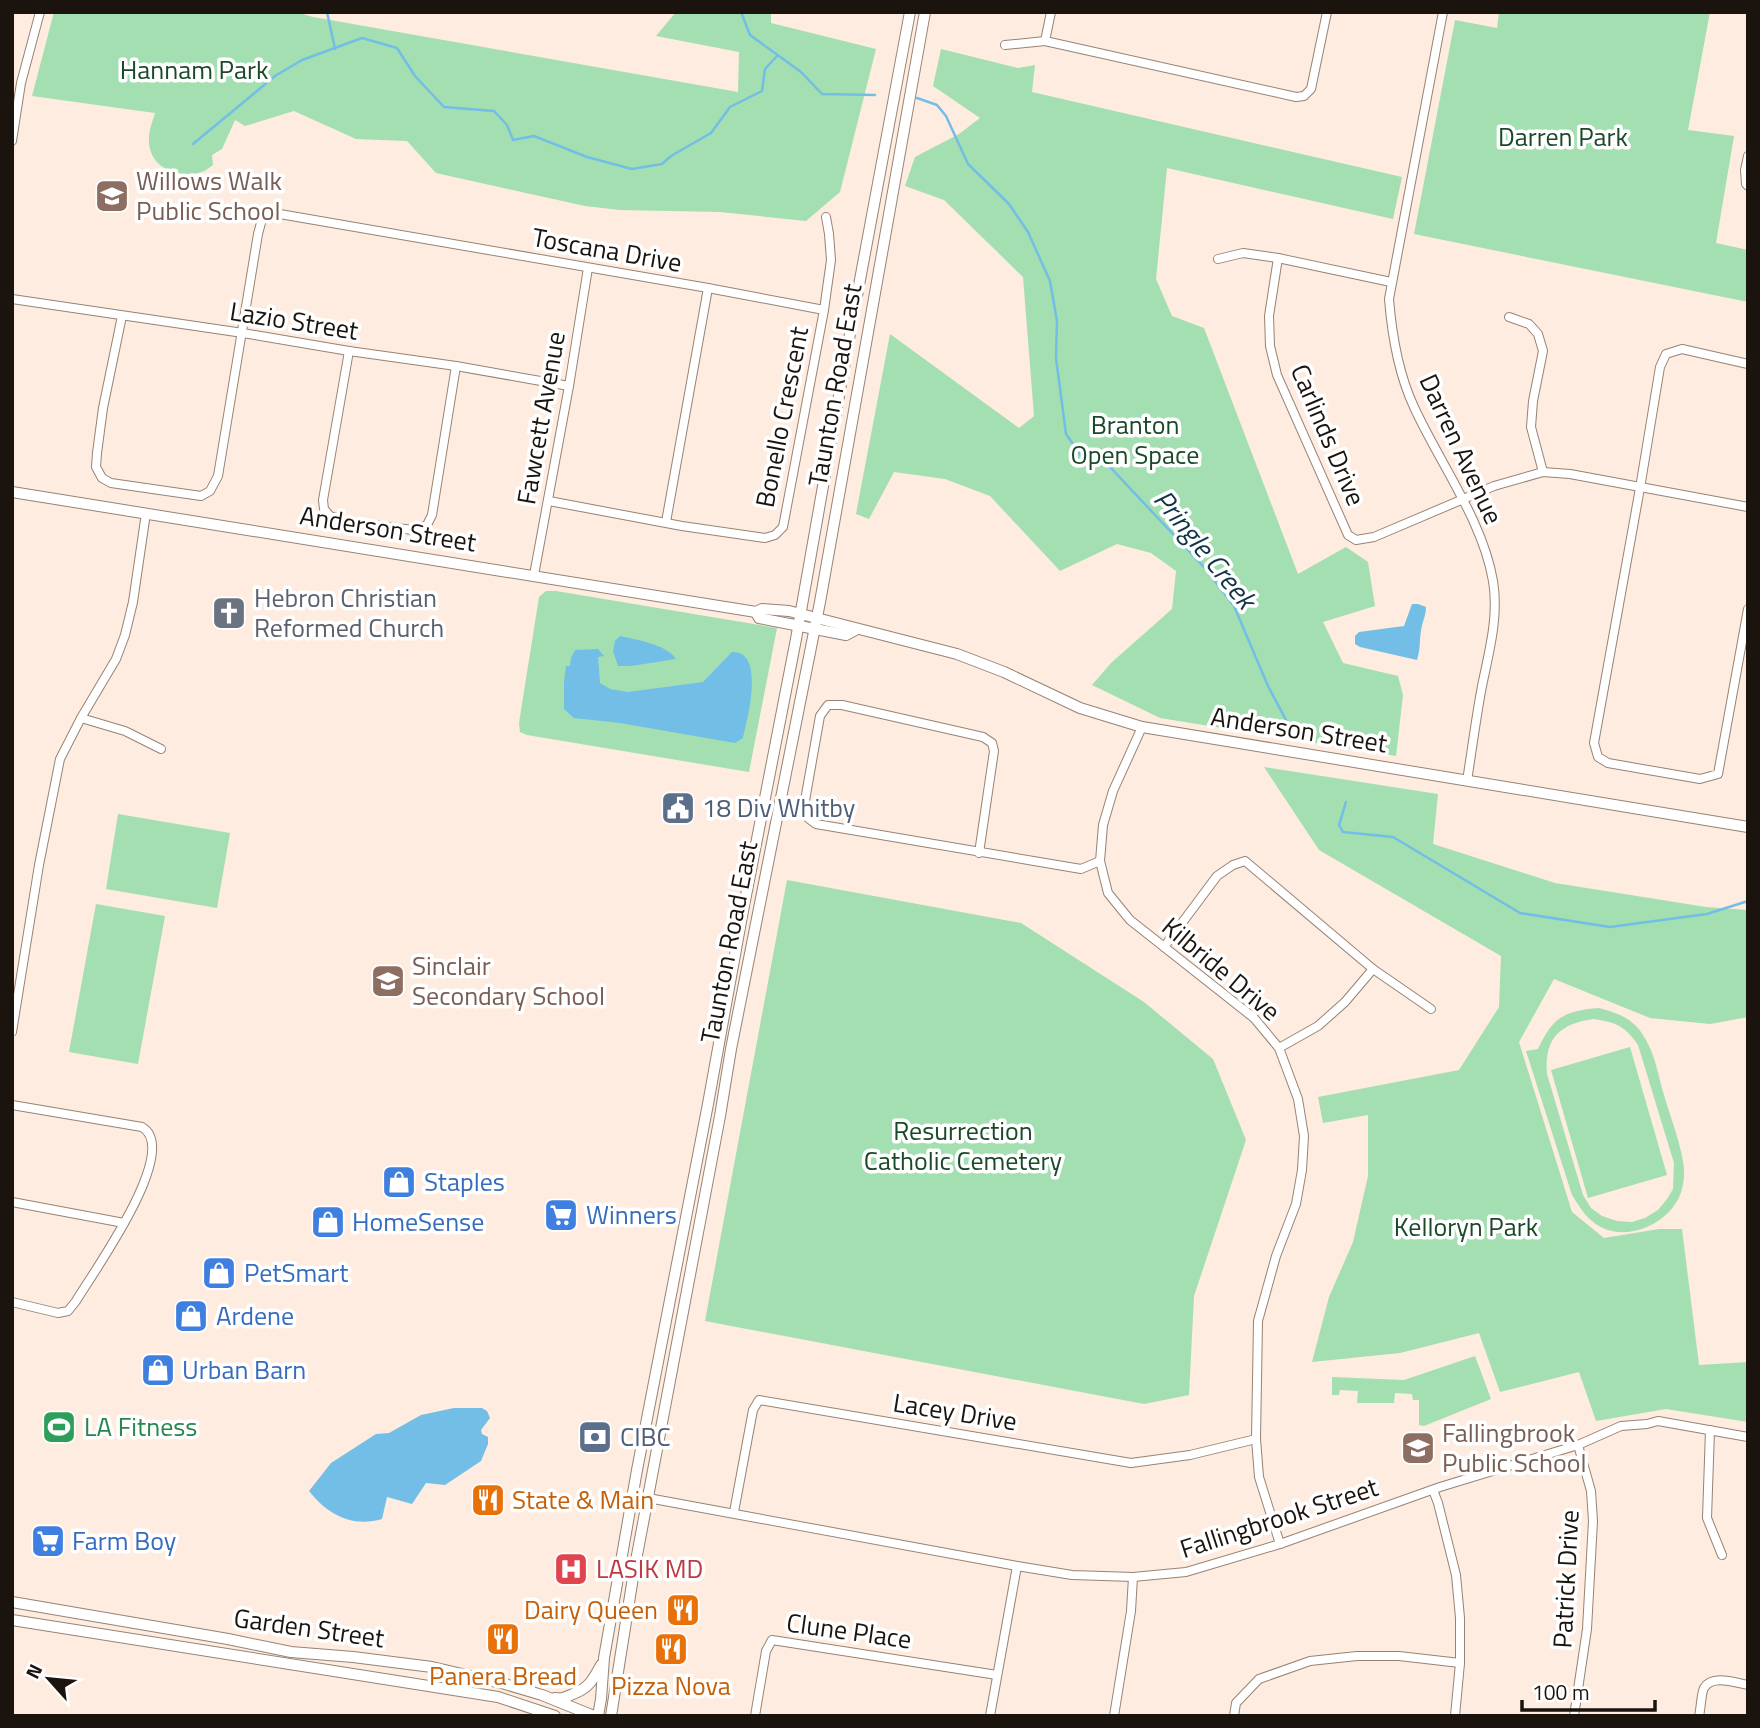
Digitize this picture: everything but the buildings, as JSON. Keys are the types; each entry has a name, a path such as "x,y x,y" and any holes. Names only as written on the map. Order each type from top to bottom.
{"main road":[{"name":"Taunton Road East","path":"596,1716 656,1370 749,875 799,626 910,12"},
{"name":"Taunton Road East","path":"611,1716 648,1497 731,1049 815,623 925,12"},
{"path":"866,253 881,255"},
{"path":"851,328 868,330"},
{"name":"Anderson Street","path":"12,492 756,612 762,609 801,614 815,623 846,635 857,629 957,654 1004,672 1080,708 1142,727 1748,827"},
{"name":"Anderson Street","path":"756,612 759,618 799,626 815,623"},
{"name":"Garden Street","path":"12,1602 291,1652 432,1667 505,1684 596,1716"},
{"name":"Garden Street","path":"12,1620 498,1697 555,1716"},
{"path":"542,1696 562,1699 582,1691 591,1684 604,1658"}],"street":[{"path":"12,141 21,83 40,12"},
{"path":"1045,41 1051,12"},
{"path":"1005,45 1045,41 1296,97 1304,96 1311,89 1327,12"},
{"name":"Darren Avenue","path":"1443,12 1389,299 1392,332 1405,387 1487,553 1493,583 1495,609 1467,780"},
{"path":"1748,156 1745,170 1748,186"},
{"name":"Toscana Drive","path":"122,316 103,408 96,467 102,478 111,483 201,496 210,491 218,476 258,234 262,219 274,213 708,288 666,522"},
{"path":"824,310 831,260 826,218"},
{"path":"1218,259 1243,253 1391,282"},
{"name":"Carlinds Drive","path":"1278,258 1269,316 1270,346 1277,375 1348,535 1356,540 1374,537 1462,500"},
{"name":"Fawcett Avenue","path":"534,575 588,268"},
{"name":"Bonello Crescent","path":"666,522 765,538 775,535 783,527 824,310 708,288"},
{"name":"Lazio Street","path":"12,299 456,366 569,386"},
{"path":"1509,317 1529,324 1538,334 1543,351 1531,427 1543,472"},
{"path":"1748,364 1682,349 1666,354 1660,367 1594,743 1598,757 1608,763 1700,779 1718,774 1748,608"},
{"path":"349,351 323,500 324,509 330,516 349,522 413,530 427,525 432,515 456,366"},
{"path":"1462,500 1494,486 1543,472 1570,474 1748,508"},
{"path":"549,501 666,522"},
{"path":"12,1032 39,865 60,759 116,659 125,635 133,602 146,513"},
{"path":"979,853 994,751 992,743 983,737 842,705 828,705 820,716 804,806 808,818 816,824 979,853 1081,869 1100,861"},
{"path":"81,718 125,731 161,749"},
{"name":"Kilbride Drive","path":"1142,727 1103,825 1100,861 1108,893 1130,920 1254,1017 1279,1048 1298,1099 1304,1136 1296,1203 1276,1256 1258,1321 1256,1439 1259,1477 1280,1544"},
{"path":"1164,947 1217,876 1233,865 1245,861 1373,969 1431,1009"},
{"path":"1279,1048 1318,1026 1345,1002 1373,969"},
{"path":"12,1105 142,1127 147,1129 153,1143 152,1158 141,1192 68,1311 58,1312 12,1302"},
{"path":"12,1202 124,1223"},
{"name":"Lacey Drive","path":"734,1512 752,1410 759,1401 1132,1463 1190,1455 1256,1439"},
{"name":"Fallingbrook Street","path":"648,1497 1017,1566 1072,1574 1133,1577 1186,1572 1280,1544 1433,1490 1578,1446 1620,1426 1658,1421 1748,1437"},
{"path":"1710,1430 1707,1518 1722,1555"},
{"name":"Patrick Drive","path":"1574,1716 1587,1629 1594,1521 1591,1491 1578,1446"},
{"path":"1433,1490 1456,1575 1460,1663 1455,1716"},
{"path":"990,1716 1017,1566"},
{"path":"1114,1716 1131,1611 1133,1577"},
{"name":"Clune Place","path":"754,1716 766,1651 772,1640 997,1675"},
{"path":"1234,1716 1236,1703 1259,1679 1310,1661 1357,1656 1399,1656 1460,1663"},
{"path":"1699,1716 1704,1688 1711,1682 1725,1681 1748,1685"}],"green space":[{"name":"Hannam Park","path":"54,12 296,12 738,92 739,52 656,36 676,12 770,12 771,23 876,49 840,192 806,221 720,212 620,210 585,206 436,173 407,141 356,139 294,111 245,126 235,120 222,149 212,155 213,165 198,173 177,173 164,168 151,152 149,137 155,113 32,96"},
{"name":"Darren Park","path":"1499,12 1710,12 1688,130 1734,136 1716,243 1748,250 1748,302 1414,234 1455,20 1497,28"},
{"name":"Branton Open Space","path":"941,49 1018,68 1035,65 1032,92 1402,177 1393,219 1167,168 1156,279 1172,316 1204,328 1298,574 1346,547 1368,562 1375,606 1323,622 1343,663 1398,676 1403,695 1396,756 1160,718 1092,685 1111,663 1172,609 1176,571 1151,553 1117,544 1060,571 990,496 945,479 894,472 869,519 856,514 890,334 1019,428 1034,416 1023,277 944,200 905,186 915,157 959,134 980,118 933,86"},
{"path":"546,591 777,628 749,772 520,732 519,723 539,597"},
{"name":"Kelloryn Park","path":"1264,767 1438,794 1433,844 1555,883 1706,907 1748,910 1748,1017 1710,1024 1650,1018 1554,979 1519,1042 1572,1212 1604,1238 1659,1229 1682,1229 1699,1365 1748,1362 1748,1422 1666,1409 1596,1421 1579,1372 1500,1392 1479,1333 1400,1353 1312,1362 1329,1297 1353,1242 1368,1176 1368,1115 1323,1123 1318,1097 1459,1070 1499,1007 1501,956 1319,850"},
{"path":"118,814 230,833 217,908 106,889"},
{"name":"Resurrection Catholic Cemetery","path":"787,880 1021,923 1144,1002 1213,1059 1246,1140 1194,1296 1189,1395 1144,1404 705,1321"},
{"path":"96,904 165,916 138,1064 69,1052"},
{"path":"1599,1008 1619,1014 1632,1022 1648,1044 1684,1168 1682,1189 1668,1212 1645,1228 1631,1232 1604,1229 1586,1215 1572,1195 1526,1051 1538,1049 1549,1030 1561,1018 1577,1011","holes":["1593,1019 1624,1029 1638,1045 1674,1163 1673,1189 1667,1199 1658,1210 1632,1222 1602,1216 1591,1208 1583,1195 1547,1074 1548,1051 1556,1035 1571,1025"]},
{"path":"1630,1047 1667,1175 1588,1198 1551,1070"},
{"path":"1475,1356 1491,1399 1424,1426 1419,1425 1419,1400 1413,1400 1412,1394 1395,1393 1394,1403 1357,1403 1358,1391 1340,1390 1339,1395 1332,1395 1332,1377 1404,1380"}],"water":[{"path":"1412,604 1426,607 1417,660 1355,644 1355,636 1359,632 1404,626"},
{"path":"620,636 658,646 676,659 618,666 613,651 615,641"},
{"path":"598,649 604,656 598,657 600,683 610,689 628,692 703,682 732,652 742,655 749,662 752,688 743,738 735,743 620,723 574,718 564,709 566,666 570,666 575,650"},
{"path":"454,1408 482,1408 487,1411 490,1418 481,1430 482,1434 488,1437 488,1444 481,1461 445,1485 426,1483 412,1504 387,1497 382,1519 360,1522 332,1512 309,1491 331,1463 376,1434 389,1433 421,1415"}],"waterway":[{"name":"Pringle Creek","path":"327,12 335,49"},
{"name":"Pringle Creek","path":"741,12 750,35 801,72 822,94 875,95"},
{"name":"Pringle Creek","path":"193,144 275,76 302,60 362,38 397,48 415,76 444,107 494,111 507,125 513,140 534,136 587,157 632,169 662,164 711,133 730,107 762,91 765,69 777,56"},
{"name":"Pringle Creek","path":"917,98 937,105 946,116 968,164 1009,204 1028,232 1050,281 1057,321 1056,358 1066,434 1082,457 1097,460 1110,467 1203,566 1234,606 1268,686 1287,722"},
{"name":"Pringle Creek","path":"1346,802 1339,825 1343,832 1393,837 1520,913 1610,927 1707,914 1748,901"}],"place":[{"name":"Willows Walk Public School","path":"112,196"},
{"name":"Hebron Christian Reformed Church","path":"229,613"},
{"name":"18 Div Whitby","path":"678,808"},
{"name":"Sinclair Secondary School","path":"388,981"},
{"name":"Staples","path":"399,1182"},
{"name":"Winners","path":"561,1215"},
{"name":"HomeSense","path":"328,1222"},
{"name":"PetSmart","path":"219,1273"},
{"name":"Ardene","path":"191,1316"},
{"name":"Urban Barn","path":"158,1370"},
{"name":"LA Fitness","path":"59,1427"},
{"name":"CIBC","path":"595,1437"},
{"name":"Fallingbrook Public School","path":"1418,1448"},
{"name":"State & Main","path":"488,1500"},
{"name":"Farm Boy","path":"48,1541"},
{"name":"LASIK MD","path":"571,1569"},
{"name":"Dairy Queen","path":"683,1610"},
{"name":"Panera Bread","path":"503,1639"},
{"name":"Pizza Nova","path":"671,1649"}]}
